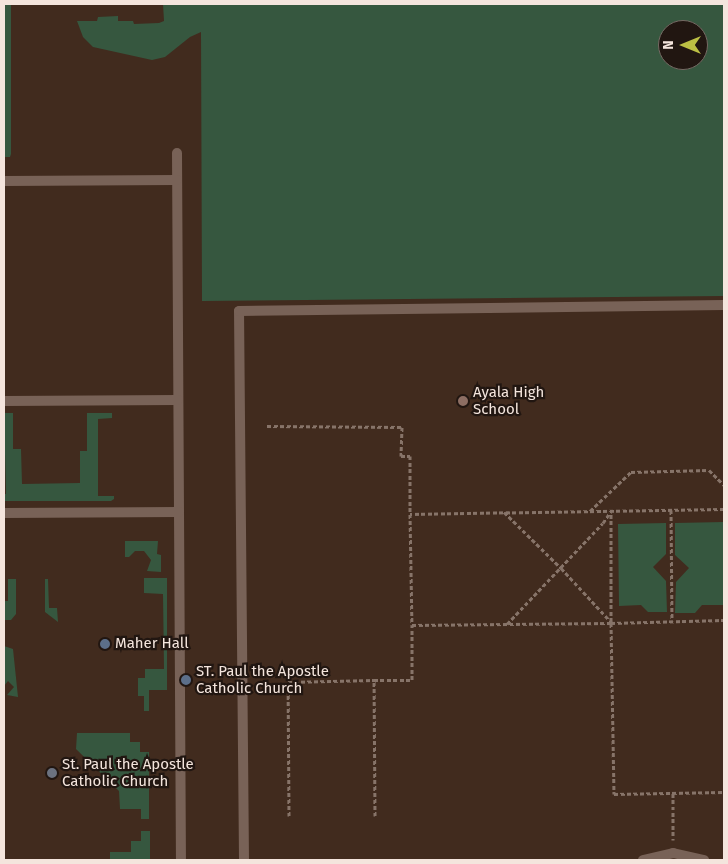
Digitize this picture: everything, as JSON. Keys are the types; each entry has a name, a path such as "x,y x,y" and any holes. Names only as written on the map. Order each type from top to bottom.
{"lane":[{"path":"177,153 181,860"},
{"path":"4,181 177,180"},
{"path":"244,860 239,310 724,305"},
{"path":"4,401 178,400"},
{"path":"4,513 179,512"},
{"path":"643,860 673,853 704,860"}],"path":[{"path":"267,426 402,427 401,456 410,456 412,680 288,682 289,816"},
{"path":"589,511 631,472 709,470 724,485"},
{"path":"410,514 724,509"},
{"path":"672,510 672,621"},
{"path":"507,624 612,511"},
{"path":"612,511 611,623 614,794 724,792"},
{"path":"504,512 561,568 611,623"},
{"path":"412,626 724,620"},
{"path":"374,680 374,816"},
{"path":"673,793 673,853"}],"green space":[{"path":"4,4 11,4 10,157 4,157"},
{"path":"163,4 724,4 724,296 202,301 201,32 190,37 165,57 152,60 93,47 83,37 77,21 97,21 98,17 118,16 118,21 133,21 134,24 164,21"},
{"path":"4,413 13,413 13,449 21,449 22,484 80,483 80,451 87,451 87,413 112,413 112,418 98,419 98,496 114,496 114,499 111,501 4,501 4,494 6,494"},
{"path":"724,522 724,605 702,605 695,613 675,613 676,582 689,568 675,555 675,523"},
{"path":"666,523 666,554 653,567 666,581 667,612 648,612 641,605 619,606 618,524"},
{"path":"125,541 158,541 157,554 161,555 161,572 147,571 151,560 144,551 135,551 129,557 125,557"},
{"path":"144,578 167,578 167,690 149,690 149,711 144,711 144,696 138,696 138,678 145,678 145,669 164,669 163,594 144,593"},
{"path":"8,579 16,579 16,614 11,620 4,620 4,601 8,601"},
{"path":"45,579 48,579 49,608 57,608 58,622 45,612"},
{"path":"4,646 13,649 18,697 7,695 14,687 8,681 4,686"},
{"path":"77,733 130,733 130,742 140,742 140,752 149,752 149,819 141,819 141,809 120,809 119,791 76,749"},
{"path":"141,831 150,831 150,860 110,860 110,852 131,852 131,841 141,841"}],"place":[{"name":"Ayala High School","path":"463,401"},
{"name":"Maher Hall","path":"105,644"},
{"name":"ST. Paul the Apostle Catholic Church","path":"186,680"},
{"name":"St. Paul the Apostle Catholic Church","path":"52,773"}]}
